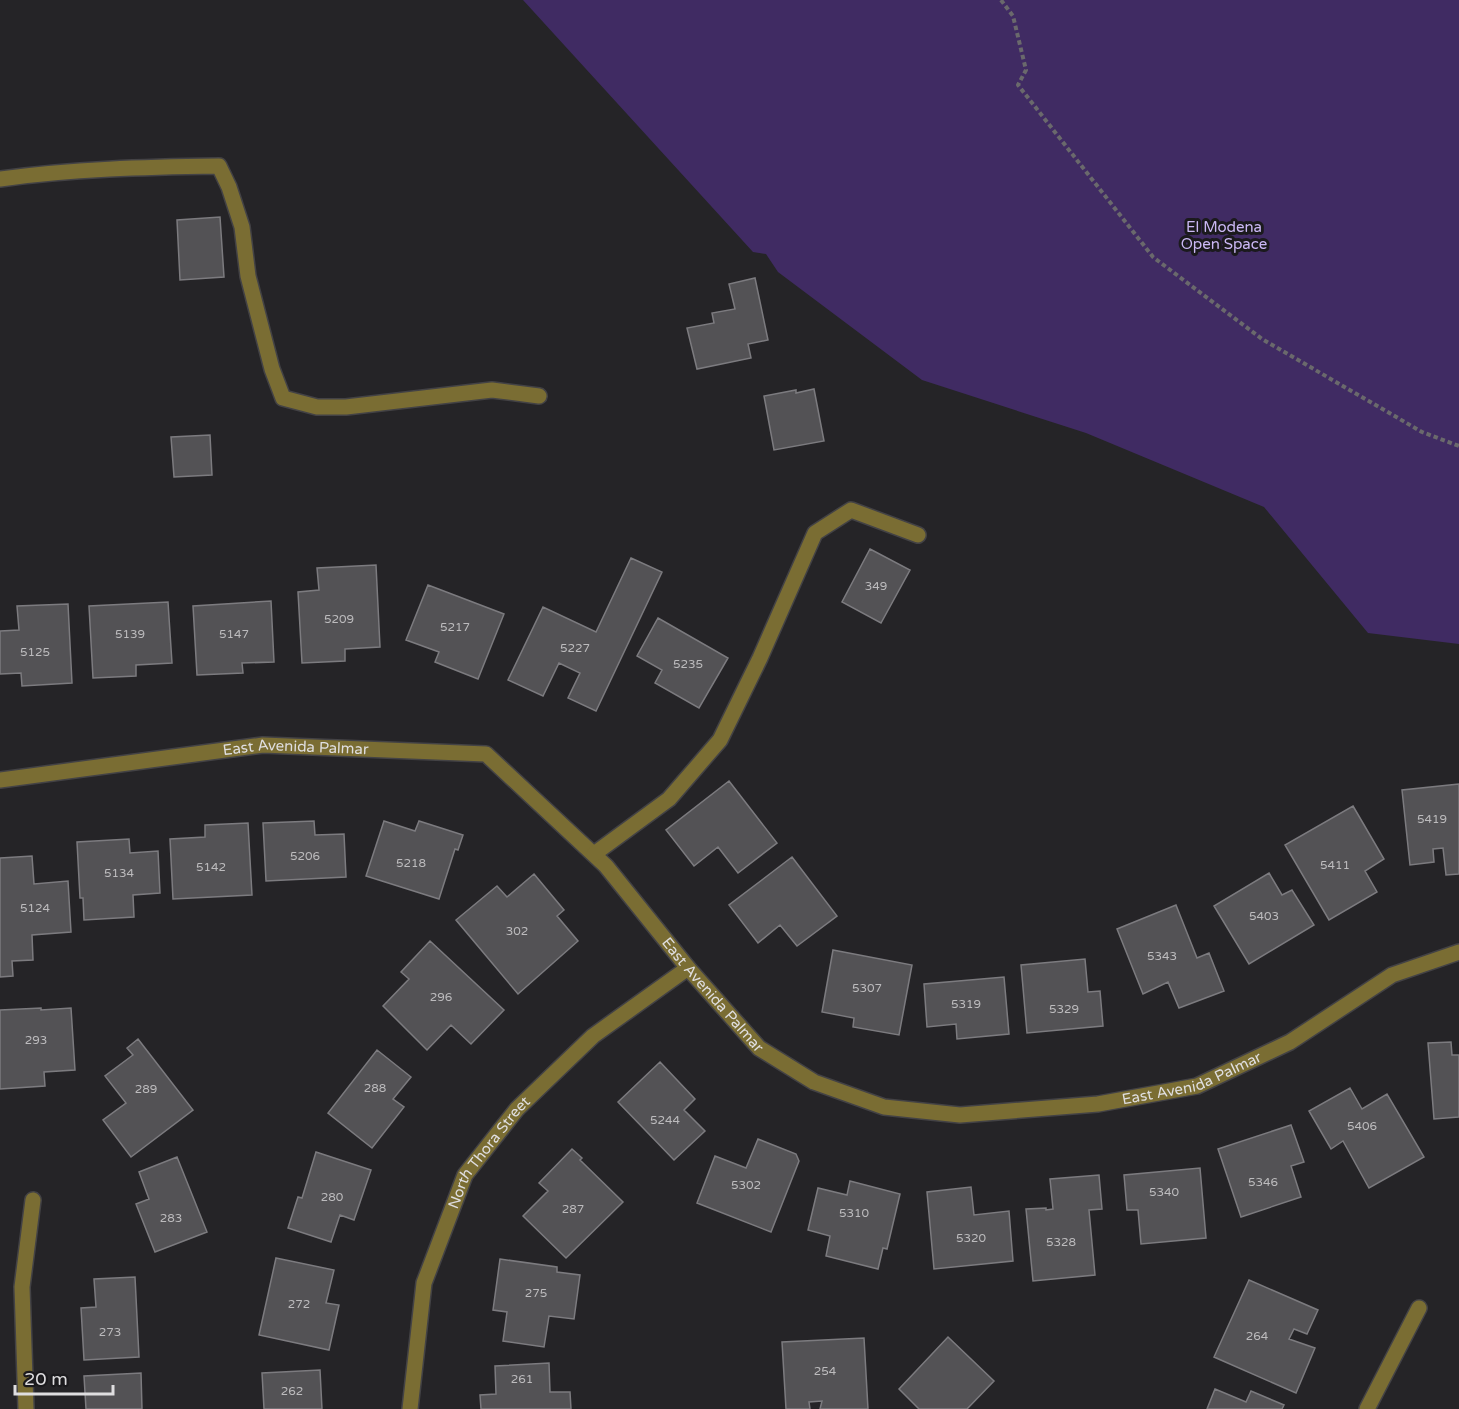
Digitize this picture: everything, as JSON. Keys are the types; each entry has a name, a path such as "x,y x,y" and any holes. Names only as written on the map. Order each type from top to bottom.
{"street":[{"path":"0,179 32,174 144,167 219,166 229,187 242,227 248,276 272,369 283,398 317,407 346,407 492,390 539,396"},
{"path":"594,854 669,799 720,740 760,658 815,533 851,510 918,535"},
{"name":"East Avenida Palmar","path":"0,780 263,746 486,754 606,866 688,968 759,1048 814,1082 884,1107 960,1115 1098,1104 1197,1086 1290,1042 1392,975 1459,952"},
{"name":"North Thora Street","path":"410,1409 424,1283 465,1175 517,1109 593,1036 688,968"},
{"path":"26,1409 22,1287 33,1200"},
{"path":"1367,1409 1419,1308"}],"path":[{"path":"1001,0 1013,16 1026,70 1018,85 1153,256 1262,339 1422,432 1459,446"}],"green space":[{"name":"El Modena Open Space","path":"523,0 1459,0 1459,644 1368,633 1264,507 1086,433 922,380 778,272 766,254 753,252"}],"building":[{"path":"220,217 224,277 180,280 177,220"},
{"path":"755,278 768,340 748,344 751,358 697,369 687,328 714,323 712,313 735,309 729,284"},
{"path":"814,389 824,441 774,450 764,396"},
{"path":"210,435 212,475 174,477 171,437"},
{"path":"870,549 910,570 881,623 842,602"},
{"path":"631,558 662,572 596,711 568,698 580,673 559,663 543,696 508,680 543,607 596,632"},
{"path":"376,565 380,647 345,649 345,661 302,663 298,592 319,590 317,568"},
{"path":"428,585 504,614 478,679 435,662 439,652 406,640"},
{"path":"271,601 274,662 242,663 243,673 197,675 193,606"},
{"path":"168,602 172,663 136,665 136,676 93,678 89,606"},
{"path":"68,604 72,683 22,686 21,673 0,674 0,631 19,630 17,606"},
{"path":"658,618 728,658 699,708 655,683 662,670 637,656"},
{"path":"729,781 777,843 738,873 718,847 694,866 666,830"},
{"path":"1459,784 1459,874 1446,875 1443,848 1433,849 1434,862 1410,865 1402,790"},
{"path":"1353,806 1384,859 1365,871 1377,892 1329,920 1285,845"},
{"path":"314,821 315,835 344,834 346,877 266,881 263,823"},
{"path":"384,821 415,831 419,821 463,835 458,850 455,849 439,899 366,876"},
{"path":"248,823 252,895 173,899 170,839 205,837 205,825"},
{"path":"129,839 130,853 158,851 160,893 133,895 134,917 84,920 83,898 80,898 77,842"},
{"path":"32,856 34,884 68,881 71,932 32,935 33,960 12,961 13,976 0,977 0,858"},
{"path":"792,857 837,916 797,946 780,925 758,943 729,905"},
{"path":"1269,873 1282,895 1292,890 1314,925 1249,964 1214,906"},
{"path":"534,874 564,910 557,916 578,941 518,994 456,920 497,886 507,897"},
{"path":"1176,905 1197,958 1209,953 1224,991 1179,1008 1168,982 1143,994 1117,929"},
{"path":"430,941 504,1010 471,1044 451,1025 427,1050 383,1006 409,979 401,972"},
{"path":"833,950 912,965 899,1035 853,1027 854,1018 822,1012"},
{"path":"1085,959 1088,992 1100,991 1103,1026 1027,1033 1021,965"},
{"path":"1004,977 1009,1034 957,1039 956,1024 927,1027 924,984"},
{"path":"41,1008 41,1010 71,1008 75,1070 44,1072 45,1086 0,1089 0,1010"},
{"path":"138,1039 193,1110 131,1157 103,1120 126,1103 105,1076 133,1055 127,1048"},
{"path":"1451,1042 1452,1055 1459,1055 1459,1117 1434,1119 1428,1043"},
{"path":"377,1050 411,1077 393,1099 404,1107 372,1148 328,1113"},
{"path":"660,1062 695,1099 684,1110 705,1131 674,1160 618,1102"},
{"path":"1350,1088 1362,1109 1387,1094 1424,1157 1369,1188 1343,1141 1331,1149 1309,1111"},
{"path":"1291,1125 1304,1162 1291,1166 1301,1197 1241,1217 1218,1149"},
{"path":"758,1139 796,1154 799,1161 771,1232 697,1203 715,1156 746,1168"},
{"path":"572,1149 582,1158 580,1160 623,1202 566,1258 523,1216 548,1191 539,1183"},
{"path":"316,1152 371,1170 354,1220 340,1215 331,1242 288,1228 298,1197 302,1198"},
{"path":"177,1157 207,1232 155,1252 136,1204 149,1199 139,1172"},
{"path":"1200,1168 1206,1238 1141,1244 1138,1210 1127,1210 1124,1175"},
{"path":"1099,1175 1102,1209 1089,1210 1095,1275 1033,1281 1026,1209 1053,1209 1050,1179"},
{"path":"850,1181 900,1194 887,1249 883,1248 878,1269 826,1256 830,1236 808,1230 818,1188 847,1195"},
{"path":"971,1187 974,1215 1009,1211 1013,1261 934,1269 927,1192"},
{"path":"276,1258 334,1270 326,1303 339,1305 329,1350 259,1335"},
{"path":"500,1259 557,1267 557,1272 580,1275 574,1319 549,1316 544,1347 503,1341 507,1312 493,1310"},
{"path":"135,1277 139,1357 84,1360 81,1308 96,1307 94,1279"},
{"path":"1249,1280 1318,1310 1307,1334 1294,1329 1289,1339 1315,1348 1296,1393 1214,1357"},
{"path":"948,1337 994,1381 967,1409 919,1409 899,1389"},
{"path":"864,1338 868,1409 820,1409 822,1401 809,1402 810,1409 786,1409 782,1342"},
{"path":"549,1363 550,1392 570,1392 571,1409 481,1409 480,1395 496,1394 495,1366"},
{"path":"320,1370 322,1409 264,1409 262,1373"},
{"path":"141,1373 142,1409 86,1409 84,1376"},
{"path":"1215,1389 1246,1402 1251,1391 1284,1405 1282,1409 1207,1409"}]}
